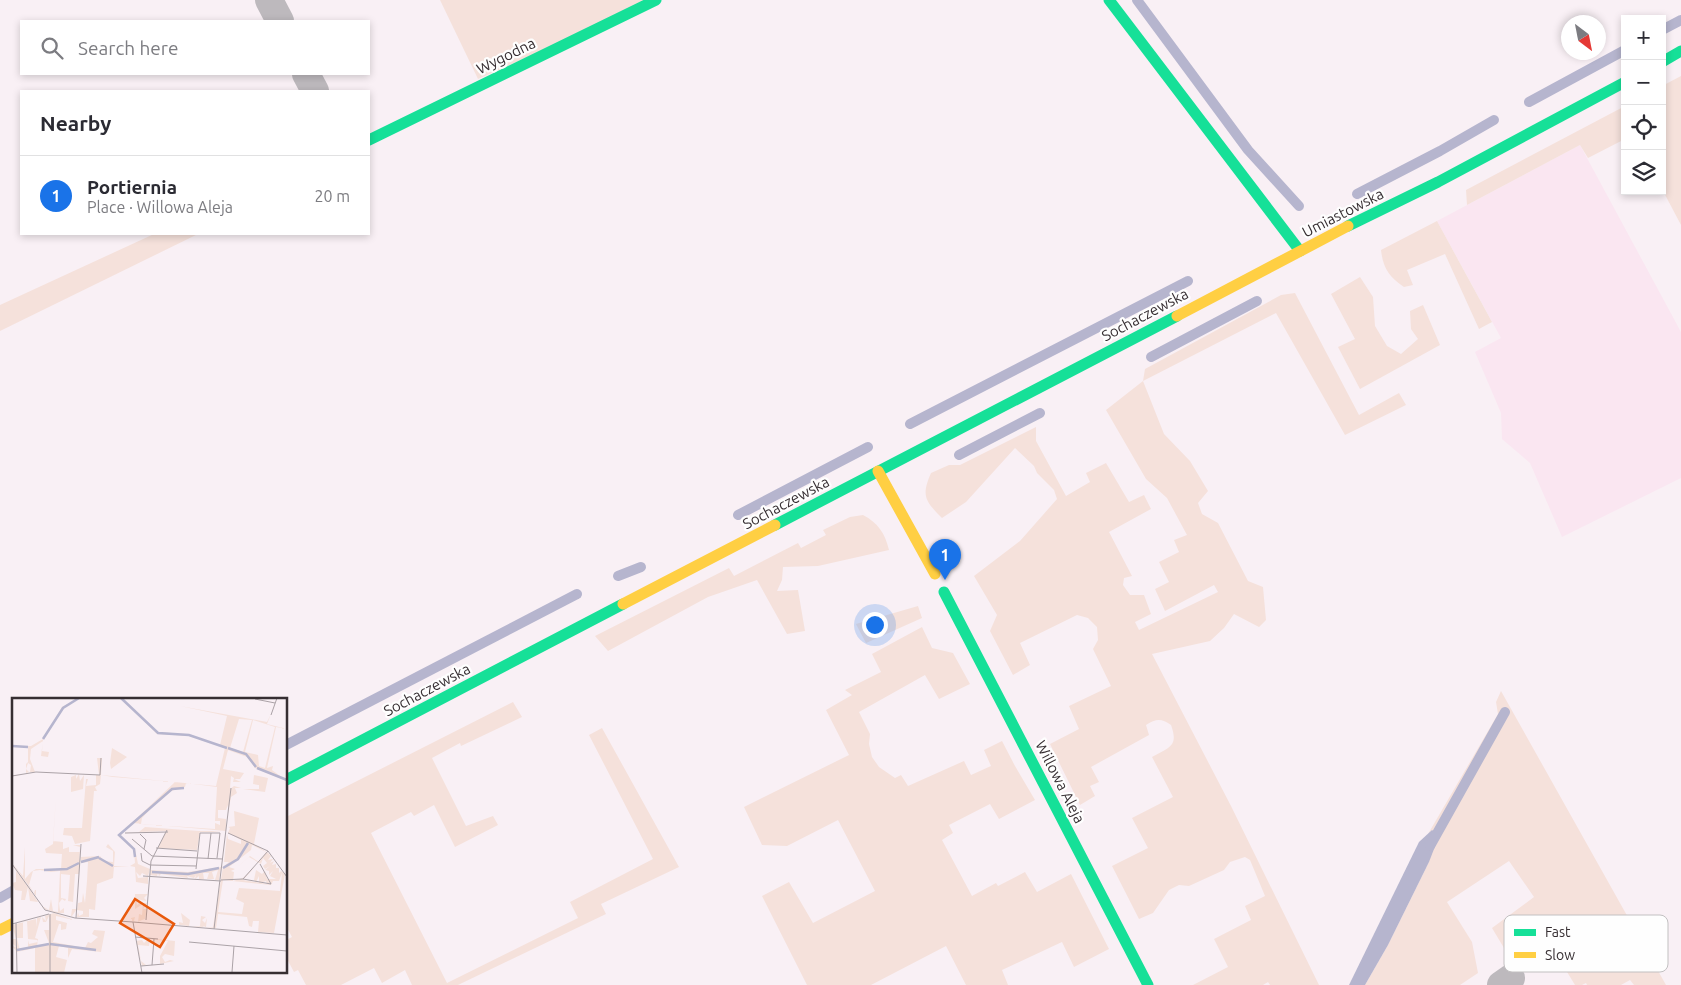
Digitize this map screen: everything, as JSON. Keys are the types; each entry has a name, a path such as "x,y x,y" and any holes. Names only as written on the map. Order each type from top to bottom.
{"street":[{"path":"269,0 279,20"},
{"name":"Wygodna","path":"370,140 656,0"},
{"name":"Umiastowska","path":"1109,0 1300,251 1438,182 1621,84"},
{"path":"1666,60 1681,52"},
{"path":"307,75 314,90"},
{"name":"Sochaczewska","path":"288,779 1300,251"},
{"path":"878,471 934,574"},
{"name":"Willowa Aleja","path":"944,592 1148,985"},
{"path":"0,930 12,924"}],"shaded area":[{"path":"440,0 656,0 478,79"},
{"path":"1681,76 1681,225 1665,195 1666,84"},
{"path":"1621,108 1621,141 1588,158 1580,145 1467,205 1466,190"},
{"path":"1580,145 1681,332 1681,478 1562,537 1530,463 1502,439 1501,413 1475,352 1501,338 1437,221"},
{"path":"1437,221 1492,322 1479,329 1445,254 1407,270 1413,285 1404,287 1394,280 1383,262 1381,250"},
{"path":"152,235 196,235 0,331 0,305"},
{"path":"1360,277 1373,297 1375,326 1387,346 1401,354 1418,339 1411,329 1410,311 1423,305 1440,345 1360,389 1338,347 1355,339 1331,294"},
{"path":"1295,293 1359,415 1399,393 1406,405 1345,435 1276,313 1143,381 1145,369 1281,295"},
{"path":"1143,381 1164,434 1190,461 1208,491 1198,503 1202,514 1218,523 1248,581 1263,587 1266,620 1259,627 1234,614 1224,628 1210,641 1152,654 1231,806 1319,985 1270,985 1268,982 1263,985 1193,985 1228,967 1214,939 1251,920 1245,906 1265,896 1250,860 1245,857 1230,862 1224,870 1189,886 1179,885 1169,890 1153,913 1139,919 1112,866 1148,848 1132,818 1173,797 1152,757 1171,746 1174,738 1171,725 1161,720 1146,725 1149,735 1091,767 1099,782 1090,786 1095,796 1080,805 1050,744 1079,729 1069,706 1111,686 1093,649 1098,640 1097,627 1088,618 1077,615 1020,643 1030,665 1013,675 990,631 997,615 974,576 1020,541 1057,499 1054,490 1037,473 1034,466 1015,448 966,502 942,518 926,498 926,487 931,473 949,465 960,465 1036,427 1036,441 1066,496 1090,482 1086,473 1106,463 1129,502 1144,495 1151,509 1109,532 1132,576 1124,578 1123,585 1130,595 1144,595 1151,614 1135,622 1139,630 1218,592 1214,585 1165,611 1155,589 1169,582 1159,562 1179,552 1174,540 1187,535 1167,498 1146,479 1106,410"},
{"path":"863,515 873,521 880,529 889,550 818,566 783,567 782,580 777,591 798,590 805,631 787,634 757,580 708,597 608,651 595,636 729,568 734,576 798,543 801,548 826,535 823,530 850,517"},
{"path":"918,606 922,618 866,643 856,624"},
{"path":"922,627 932,648 953,653 970,684 939,699 925,675 859,712 870,734 869,744 872,757 879,767 895,778 901,775 908,786 964,761 971,775 991,766 984,750 1002,741 1035,800 999,819 990,804 949,825 953,833 942,840 972,896 996,883 998,886 1025,872 1037,892 1071,874 1109,949 1074,967 1062,942 1002,970 1008,985 966,985 946,946 871,985 807,985 762,896 789,882 813,923 875,891 838,820 787,846 762,845 744,807 849,755 826,710 852,695 845,690 881,672 872,654"},
{"path":"1501,691 1627,915 1510,915 1534,897 1509,861 1447,902 1472,942 1478,973 1460,985 1365,985 1388,945 1429,862 1432,830 1428,834 1498,714 1496,702"},
{"path":"513,702 522,717 461,746 460,743 432,758 466,826 493,816 498,825 455,847 434,805 414,816 411,812 371,833 447,983 578,918 570,902 653,859 589,735 602,728 679,867 601,904 606,914 458,985 412,985 405,970 382,983 374,968 341,985 306,985 298,970 294,972 288,961 288,939 292,937 288,930 288,816"},
{"path":"1504,919 1504,948 1492,928"},
{"path":"1567,972 1659,972 1666,985 1634,985 1630,980 1621,985 1587,985 1586,983 1575,985"}],"water":[{"path":"1432,830 1439,836 1429,862 1388,945 1365,985 1349,985 1419,842"}],"waterway":[{"path":"1137,0 1248,150 1299,206"},
{"path":"1666,28 1681,20"},
{"path":"1529,102 1621,52"},
{"path":"1357,194 1440,151 1494,120"},
{"path":"910,424 1188,281"},
{"path":"1151,357 1257,301"},
{"path":"959,455 1040,413"},
{"path":"738,515 868,447"},
{"path":"618,576 641,567"},
{"path":"288,744 577,594"},
{"path":"1430,846 1505,712"},
{"path":"0,898 12,891"}],"traffic: fast":[{"path":"370,140 656,0"},
{"path":"1109,0 1300,251"},
{"path":"1665,60 1681,51"},
{"path":"1348,226 1438,182 1621,84"},
{"path":"775,525 1177,316"},
{"path":"944,592 1148,985"},
{"path":"288,779 623,604"}],"traffic: slow":[{"path":"1177,316 1348,226"},
{"path":"878,471 935,574"},
{"path":"623,604 775,525"},
{"path":"0,930 12,924"}],"place":[{"name":"Portiernia","path":"945,580"}]}
